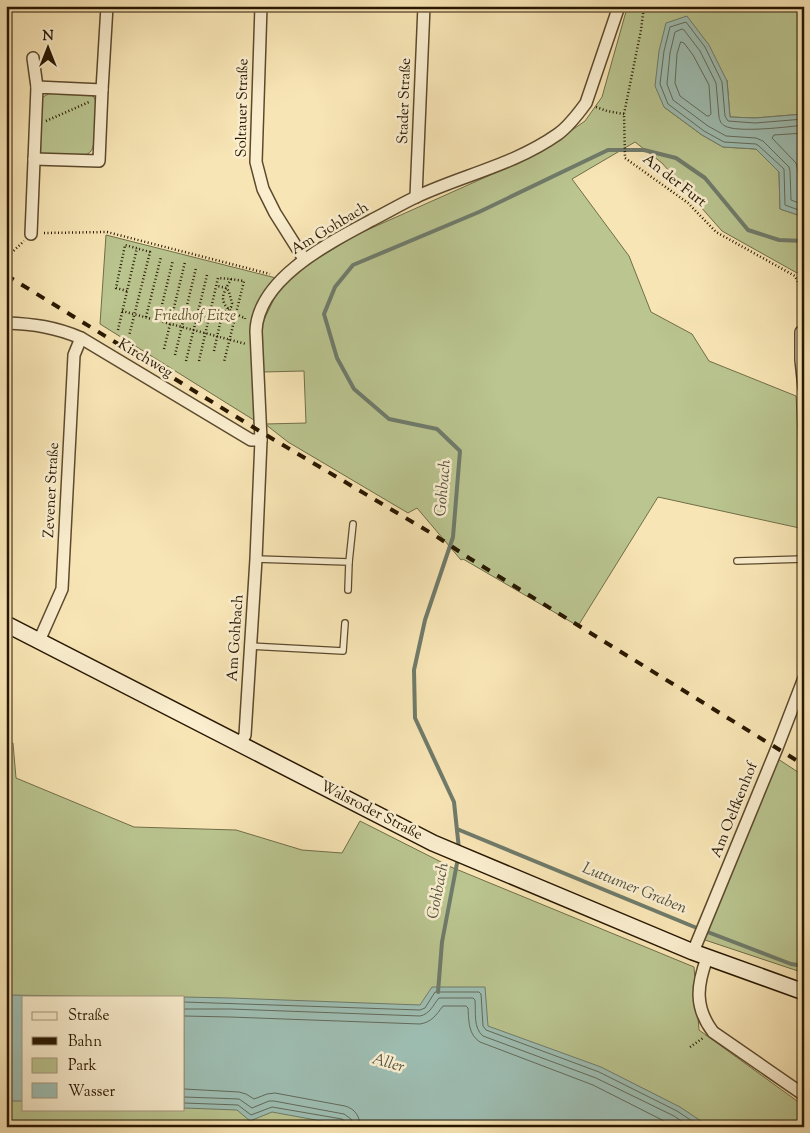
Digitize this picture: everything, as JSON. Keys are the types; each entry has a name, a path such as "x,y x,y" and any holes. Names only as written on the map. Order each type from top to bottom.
{"main road":[{"name":"Walsroder Straße","path":"6,624 433,843 695,946 707,958 804,992"}],"street":[{"path":"34,159 99,161 107,6"},
{"name":"Soltauer Straße","path":"261,6 256,162 263,189 275,213 304,259"},
{"name":"Stader Straße","path":"416,197 424,6"},
{"name":"Am Gohbach","path":"240,744 244,735 256,559 261,440 257,347 257,321 260,310 283,278 304,259 353,230 416,197 521,157 559,133 577,116 586,103 619,6"},
{"path":"31,234 37,87 33,58"},
{"path":"37,87 102,93"},
{"name":"Kirchweg","path":"6,323 49,327 81,338 251,440 261,440"},
{"path":"802,332 801,360 804,388"},
{"name":"Zevener Straße","path":"39,641 62,589 74,355 81,338"},
{"name":"Am Oelfkenhof","path":"695,946 804,678"},
{"path":"707,958 701,974 699,992 700,1004 707,1024 713,1032 804,1096"}],"lane":[{"path":"348,590 353,524"},
{"path":"256,559 349,562"},
{"path":"737,561 804,559"},
{"path":"250,646 343,651 345,623"}],"path":[{"name":"An der Furt","path":"644,6 624,114 626,158 688,202 716,232 795,276 804,295"},
{"path":"35,126 102,93"},
{"path":"607,111 624,114"},
{"path":"6,258 31,234 107,232 283,278"},
{"path":"146,251 148,242"},
{"path":"127,291 116,288 125,245 150,252 129,336"},
{"path":"118,330 137,248"},
{"path":"146,317 161,257"},
{"path":"158,320 173,260"},
{"path":"164,349 185,262"},
{"path":"176,355 196,268"},
{"path":"186,361 207,275"},
{"path":"198,361 218,278 244,281 224,362"},
{"path":"231,279 224,292 224,302 228,309 245,318 244,326"},
{"path":"217,286 227,288"},
{"path":"214,351 222,314 231,307 232,303 227,288"},
{"path":"122,311 257,347"},
{"path":"690,1046 707,1036"}],"green space":[{"path":"628,6 804,6 804,114 755,118 730,117 727,80 664,107 702,135 723,147 756,149 779,172 780,209 804,217 804,271 797,273 722,231 662,163 635,142 572,179 629,256 651,312 692,334 709,361 796,396 800,473 804,473 804,529 658,497 578,626 463,559 461,560 417,508 408,513 288,442 265,424 306,423 304,371 263,372 262,324 283,280 356,235 524,160 585,121 602,97"},
{"path":"50,93 90,95 93,96 98,104 93,148 87,154 68,157 41,154 39,150 40,100"},
{"name":"Friedhof Eitze","path":"106,235 276,278 260,301 257,422 100,324"},
{"path":"6,742 13,743 16,778 134,827 236,830 302,850 342,853 360,821 451,867 694,967 699,1030 804,1106 804,1127 6,1127"},
{"path":"778,759 804,776 804,973 702,939"}],"water":[{"path":"687,16 709,45 727,81 730,117 755,118 804,114 804,217 780,209 779,172 756,149 723,147 702,135 664,107 655,86 659,51 666,23"},
{"name":"Aller","path":"432,987 485,987 488,1026 601,1067 680,1107 710,1127 354,1127 272,1112 250,1121 237,1110 185,1108 185,997 420,1005"},
{"path":"6,995 72,996 22,996 22,1101 6,1101"}],"waterway":[{"name":"Gohbach","path":"459,849 454,802 415,718 414,670 425,620 453,537 460,451 437,429 389,419 354,389 337,358 324,314 335,287 353,265 479,212 608,150 644,150 676,158 705,178 748,230 779,240 804,241"},
{"name":"Luttumer Graben","path":"457,829 692,926 791,964 804,966"},
{"name":"Gohbach","path":"438,992 442,942 458,858"}],"railway":[{"path":"6,275 261,432 436,536 804,765"}]}
